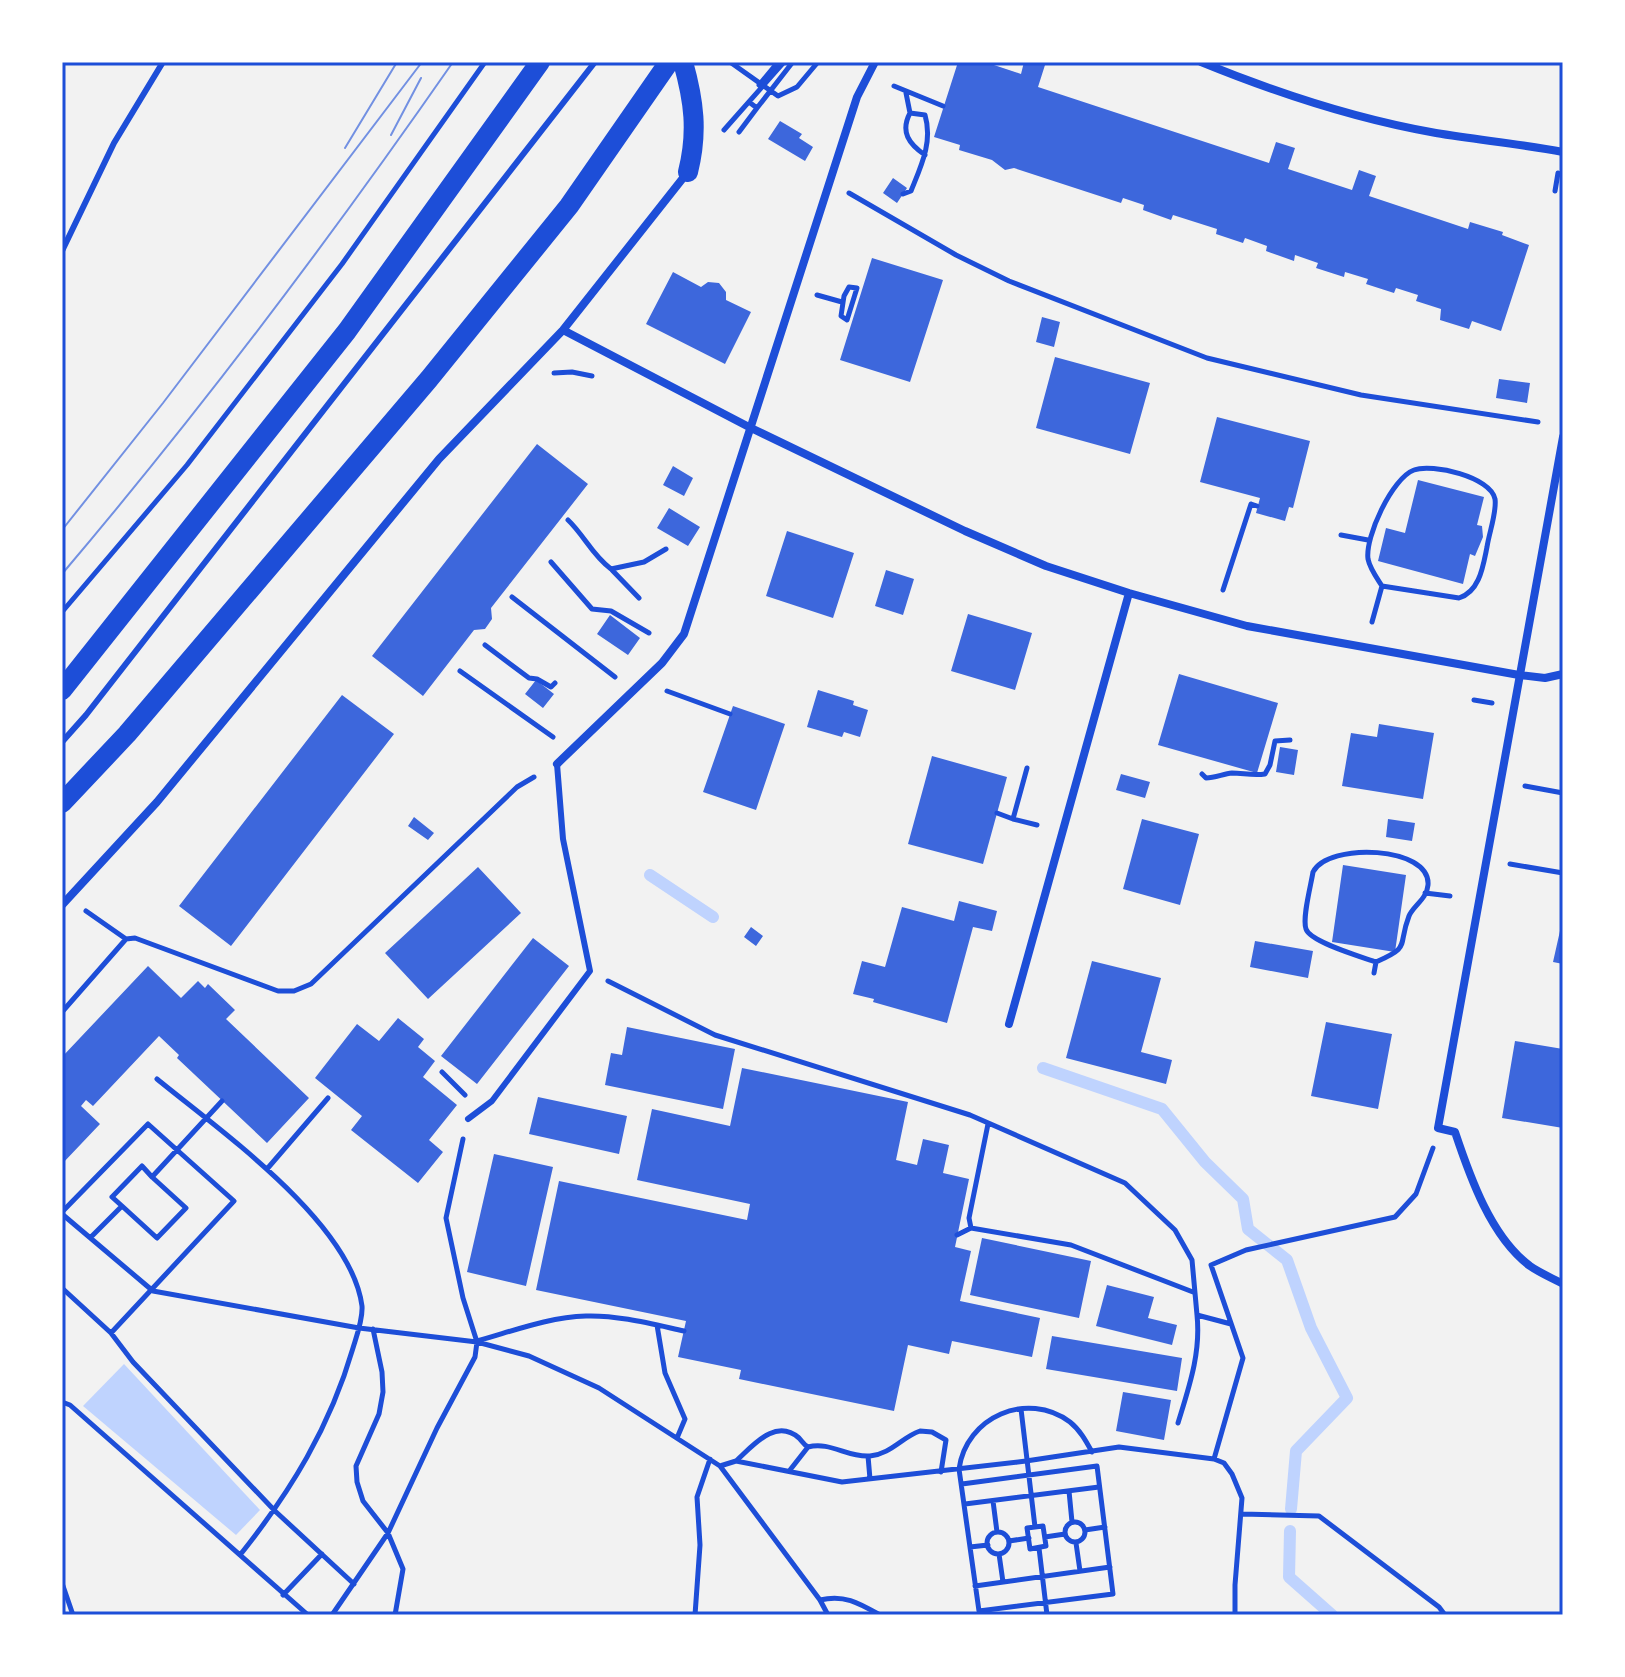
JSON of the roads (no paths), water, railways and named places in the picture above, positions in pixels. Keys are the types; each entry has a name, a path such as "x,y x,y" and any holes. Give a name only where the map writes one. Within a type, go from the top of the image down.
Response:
{"main road":[{"path":"62,690 347,331 540,62"},
{"path":"62,803 127,734 429,379 569,206 669,62"},
{"path":"683,62 694,103 694,150 688,172"}],"street":[{"path":"557,764 662,663 684,634 857,97 875,62"},
{"path":"1201,62 1267,89 1361,117 1434,133 1563,152"},
{"path":"62,905 157,802 439,459 563,330 688,172"},
{"path":"563,330 749,427 976,536 1046,566 1247,626 1519,675 1545,678 1563,674"},
{"path":"1563,437 1438,1128 1455,1132 1478,1193 1507,1241 1529,1266 1563,1284"},
{"path":"1009,1024 1129,593"}],"lane":[{"path":"62,251 114,143 163,62"},
{"path":"62,742 595,62"},
{"path":"468,1119 492,1101 590,971 563,839 557,764"}],"water":[{"path":"124,1364 260,1510 236,1535 83,1406"}],"waterway":[{"path":"650,875 713,917"},
{"path":"1043,1068 1162,1109 1205,1162 1243,1199 1248,1229 1287,1260 1311,1328 1347,1398 1296,1451 1291,1509"},
{"path":"1290,1531 1289,1577 1332,1615"}],"tram line":[{"path":"345,148 397,62"},
{"path":"62,530 163,403 422,62"},
{"path":"62,574 264,322 453,62"},
{"path":"391,135 421,78"}]}
